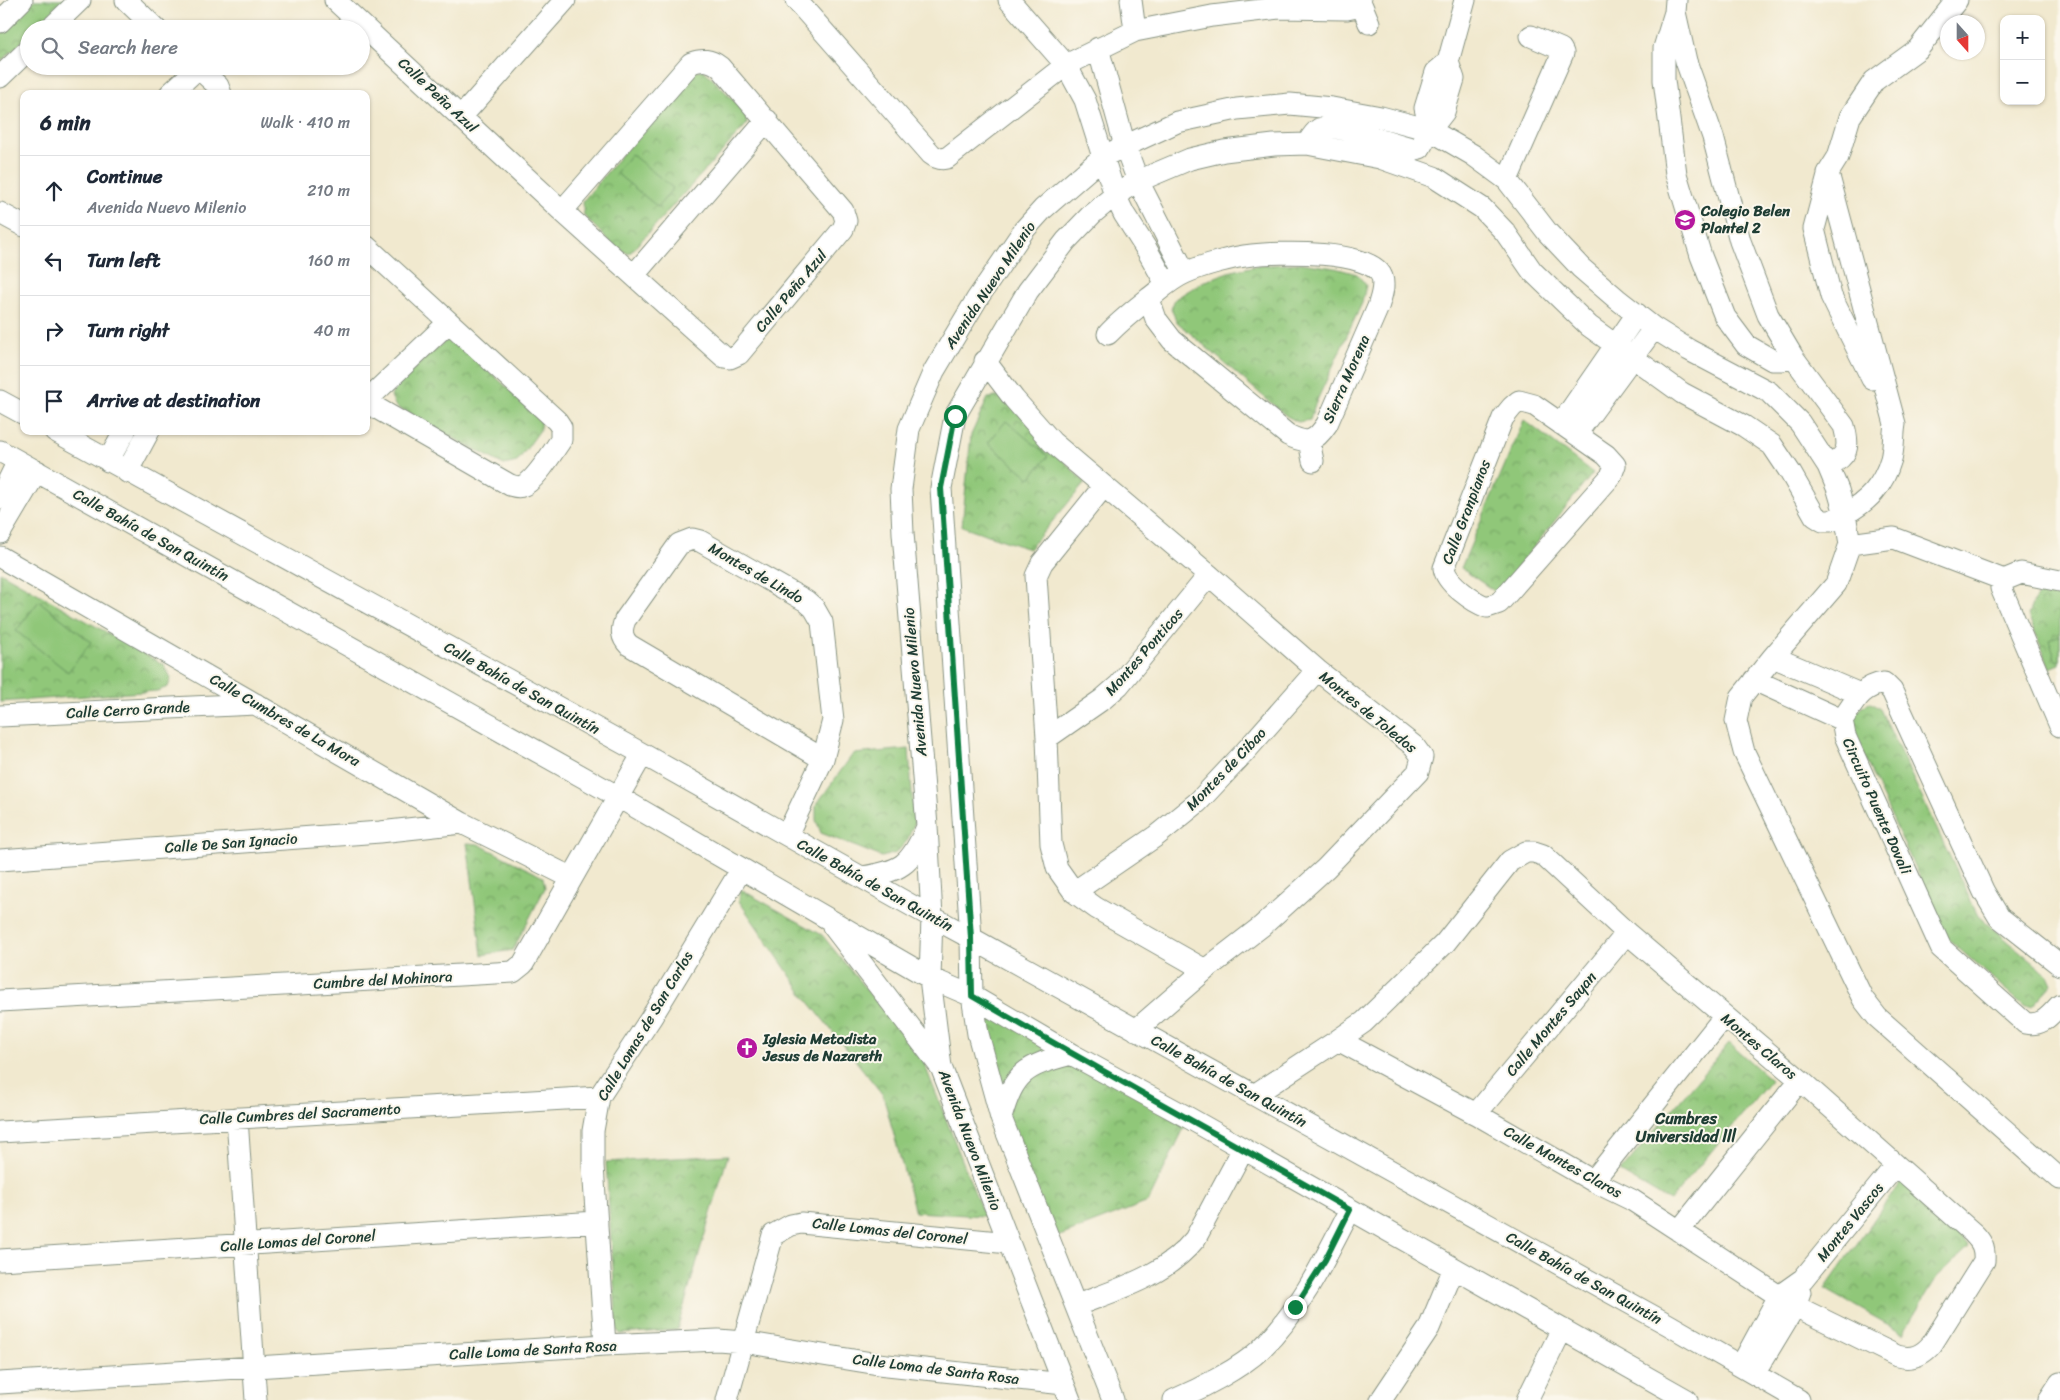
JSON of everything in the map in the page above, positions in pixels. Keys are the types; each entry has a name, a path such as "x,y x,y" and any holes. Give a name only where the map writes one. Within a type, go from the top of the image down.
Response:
{"street":[{"path":"0,22 22,0"},
{"path":"59,20 80,0"},
{"path":"126,0 147,20"},
{"name":"Calle Peña Azul","path":"335,0 357,20"},
{"path":"796,0 936,158 947,158 1066,65 1135,31 1212,16 1279,8 1365,10"},
{"path":"1009,0 1066,65 1085,100 1115,195 1124,214 1166,284"},
{"path":"1131,0 1135,31"},
{"path":"1307,144 1318,130 1324,128 1350,132 1415,149 1420,148 1424,144 1430,130 1444,112 1454,79 1448,62 1465,0"},
{"path":"1113,1400 1077,1305 1001,1118 978,1034 972,996 971,938 941,488 955,416 985,361 1028,291 1066,241 1092,214 1115,195 1138,181 1190,159 1224,151 1274,144 1307,144 1380,158 1434,177 1482,208 1505,232 1532,272 1590,326 1682,393 1744,426 1772,445 1815,516 1823,521 1831,521 1862,505 1875,491 1891,459 1895,424 1831,296 1814,229 1828,174 1838,157 1850,117 1874,81 1918,49 1957,0"},
{"path":"461,117 556,3"},
{"path":"1675,6 1664,48 1664,80 1676,174 1701,256 1725,317 1746,345 1772,360 1783,360 1793,357"},
{"path":"1675,6 1686,61 1713,137 1740,241 1768,314 1793,357 1844,426 1848,439 1846,451 1840,460 1828,466"},
{"name":"Calle Peña Azul","path":"370,32 562,211 721,355 730,358 739,354 843,229 846,221 843,211 767,120 715,62 701,60 691,63 562,211"},
{"path":"1507,180 1562,53 1561,49 1531,36"},
{"path":"1098,48 1125,146 1138,181 1185,273"},
{"path":"0,77 20,58"},
{"path":"174,90 189,75"},
{"path":"206,75 218,86 220,90"},
{"name":"Avenida Nuevo Milenio","path":"1067,1392 941,1067 930,978 932,918 927,826 901,489 909,429 934,371 977,299 1024,230 1043,209 1104,156 1177,122 1237,109 1290,104 1332,108 1381,117 1430,130 1473,155 1507,180 1554,240 1581,268 1654,328 1689,350 1769,392 1800,423 1828,466 1845,514 1850,544"},
{"path":"634,275 767,120"},
{"path":"0,213 20,224"},
{"path":"370,250 558,421 561,427 562,440 528,482 518,487 510,485 370,404"},
{"name":"Sierra Morena","path":"1292,252 1355,258 1372,264 1389,275 1378,307 1327,424 1311,451 1299,440 1288,435 1172,340 1156,320 1149,299 1166,284 1185,273 1250,255 1292,252"},
{"path":"1108,334 1125,316 1149,299"},
{"path":"1569,429 1624,351 1637,314"},
{"path":"370,398 449,322"},
{"path":"1624,351 1654,328"},
{"name":"Montes de Toledos","path":"985,361 1014,399 1052,442 1210,575 1317,670 1414,746 1422,757 1418,772 1326,868 1262,926 1205,970 1136,1030"},
{"path":"0,401 20,412"},
{"name":"Calle Granpianos","path":"1519,401 1534,405 1569,429 1611,460 1615,465 1613,471 1499,603 1491,607 1483,605 1454,586 1444,573 1444,568 1503,418 1512,406 1519,401"},
{"name":"Calle Bahía de San Quintín","path":"62,435 787,835 932,918 1254,1095 1799,1400"},
{"path":"108,460 123,435"},
{"path":"127,472 147,435"},
{"path":"0,498 9,456"},
{"name":"Calle Bahía de San Quintín","path":"9,456 617,797 930,978 972,996 1071,1054 1562,1329 1675,1397"},
{"path":"0,533 37,472"},
{"path":"1104,486 1042,562 1036,576 1047,738 1051,844 1057,868 1074,892 1096,908 1205,970"},
{"path":"2060,581 2021,573 2004,580 1894,538 1850,544 1836,584 1741,697 1736,721 1744,752 1863,999 1877,1017 2060,1178"},
{"name":"Montes de Lindo","path":"787,835 822,759 833,720 822,622 819,615 806,601 700,541 692,540 678,544 625,620 622,628 624,640 629,645 822,759"},
{"name":"Calle Cumbres de La Mora","path":"0,557 462,823 572,878"},
{"name":"Montes Ponticos","path":"1047,738 1103,699 1119,685 1210,575"},
{"path":"2004,580 2001,588 2060,726"},
{"path":"1773,657 1860,694"},
{"name":"Montes de Cibao","path":"1074,892 1156,836 1198,802 1317,670"},
{"path":"1754,680 1842,720"},
{"name":"Circuito Puente Dovali","path":"2060,965 1999,917 1984,892 1892,691 1884,683 1872,685 1860,694 1842,720 1845,736 1940,948 2026,1023 2033,1025 2042,1023 2060,1005"},
{"name":"Calle Cerro Grande","path":"0,716 256,704"},
{"name":"Cumbre del Mohinora","path":"0,1001 513,972 523,964 642,755"},
{"name":"Calle De San Ignacio","path":"0,860 380,832 462,823"},
{"path":"862,877 892,871 906,863 914,854 927,826"},
{"name":"Montes Claros","path":"1338,1040 1364,1022 1445,942 1510,861 1526,852 1534,852 1543,855 1627,933 1800,1080 1977,1236 1985,1250"},
{"name":"Calle Lomas de San Carlos","path":"605,1345 593,1166 593,1131 599,1097 651,1018 741,870"},
{"path":"825,916 941,1067"},
{"name":"Calle Montes Sayan","path":"1476,1114 1627,933"},
{"path":"1593,1181 1724,1017"},
{"path":"1254,1095 1338,1040"},
{"name":"Calle Montes Claros","path":"1338,1040 1476,1114 1593,1181 1632,1200 1787,1301 1897,1356 1917,1357 1932,1344 1984,1261 1985,1250"},
{"path":"1001,1118 1007,1096 1014,1082 1042,1062 1071,1054"},
{"path":"1679,1231 1800,1080"},
{"name":"Calle Cumbres del Sacramento","path":"0,1132 599,1097"},
{"path":"237,1118 256,1400"},
{"path":"1077,1305 1146,1278 1184,1252 1199,1232 1243,1149"},
{"name":"Montes Vascos","path":"1748,1370 1787,1301 1896,1165"},
{"path":"1174,1400 1223,1375 1252,1356 1278,1330 1325,1260 1350,1210"},
{"name":"Calle Lomas del Coronel","path":"0,1260 597,1222"},
{"name":"Calle Lomas del Coronel","path":"743,1342 773,1235 792,1225 801,1223 1009,1243"},
{"path":"1381,1400 1429,1328 1454,1268"},
{"path":"1527,1400 1562,1329"},
{"name":"Calle Loma de Santa Rosa","path":"0,1383 605,1345 718,1340 743,1342 1067,1392"},
{"path":"727,1400 743,1342"},
{"path":"2050,1400 2060,1383"}],"green space":[{"path":"34,0 68,0 46,20 20,20 20,44 0,62 0,32"},
{"path":"703,69 745,112 747,124 629,254 615,247 584,216 583,201 689,74"},
{"path":"631,154 673,188 658,207 616,173"},
{"path":"1301,263 1335,268 1357,274 1366,285 1362,303 1314,407 1310,420 1298,422 1285,415 1177,322 1171,309 1175,299 1201,283 1228,272 1255,266"},
{"path":"447,339 456,340 541,419 540,430 517,462 504,465 396,407 391,396 396,385"},
{"path":"1003,396 1085,483 1029,549 962,526 971,435 988,398"},
{"path":"1524,420 1593,473 1497,593 1461,568"},
{"path":"1006,421 1048,456 1030,478 988,443"},
{"path":"0,572 164,665 171,678 168,687 157,691 0,702"},
{"path":"2053,588 2060,588 2060,664 2050,668 2028,615 2035,599 2039,595"},
{"path":"39,601 91,642 68,672 16,631"},
{"path":"2060,636 2060,660 2056,661 2049,640"},
{"path":"1869,702 1880,709 1978,916 2048,975 2052,984 2032,1006 2024,1006 1947,938 1851,728 1852,716"},
{"path":"909,749 914,824 907,841 896,853 882,857 821,833 816,820 816,805 853,754"},
{"path":"467,843 478,844 543,877 545,888 513,950 482,955"},
{"path":"740,889 822,935 922,1058 984,1216 915,1212 883,1095 805,997 739,901"},
{"path":"980,1000 1189,1118 1148,1202 1047,1241 1000,1119"},
{"path":"1729,1043 1771,1080 1670,1201 1620,1172"},
{"path":"728,1155 677,1330 620,1334 617,1328 606,1162"},
{"path":"1904,1177 1969,1247 1937,1277 1903,1333 1825,1289"}],"place":[{"name":"Colegio Belen Plantel 2","path":"1685,220"},
{"name":"Iglesia Metodista Jesus de Nazareth","path":"747,1048"}],"district":[{"name":"Cumbres Universidad lll","path":"1686,1127"}],"route":[{"path":"955,416 941,488 971,938 972,996 1071,1054 1189,1118 1350,1210 1325,1260 1295,1307"}]}
